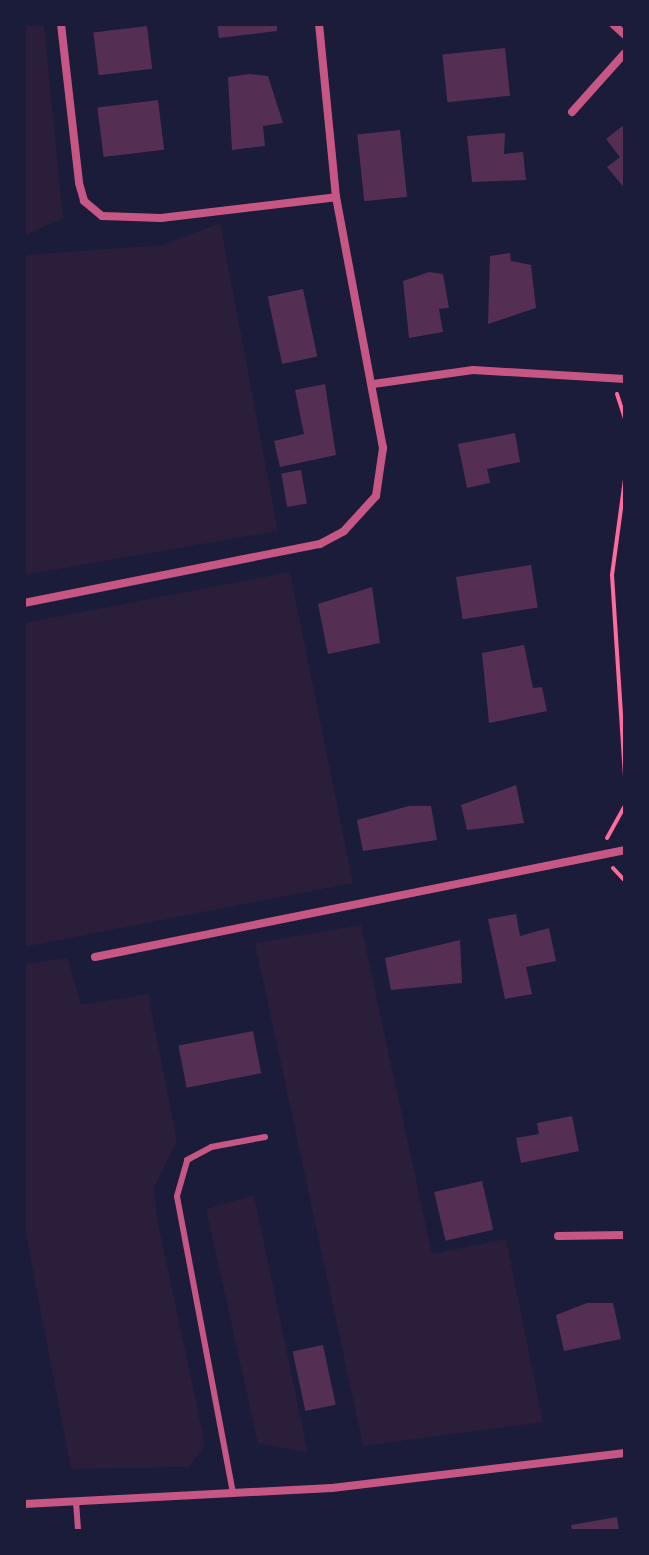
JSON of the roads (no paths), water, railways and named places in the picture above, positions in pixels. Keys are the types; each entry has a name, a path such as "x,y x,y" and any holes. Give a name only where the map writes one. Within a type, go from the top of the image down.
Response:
{"street":[{"path":"61,24 79,183 84,201 102,216 161,218 336,197"},
{"path":"24,603 259,558 344,531 376,496 383,474 373,384 336,197 319,24"},
{"path":"613,24 625,35"},
{"path":"572,112 625,53"},
{"path":"373,384 473,370 625,379"},
{"path":"95,957 625,850"},
{"path":"558,1236 625,1235"},
{"path":"24,1504 417,1480 625,1453"}],"lane":[{"path":"233,1493 177,1196 187,1160 265,1137"},
{"path":"76,1501 78,1531"}]}
